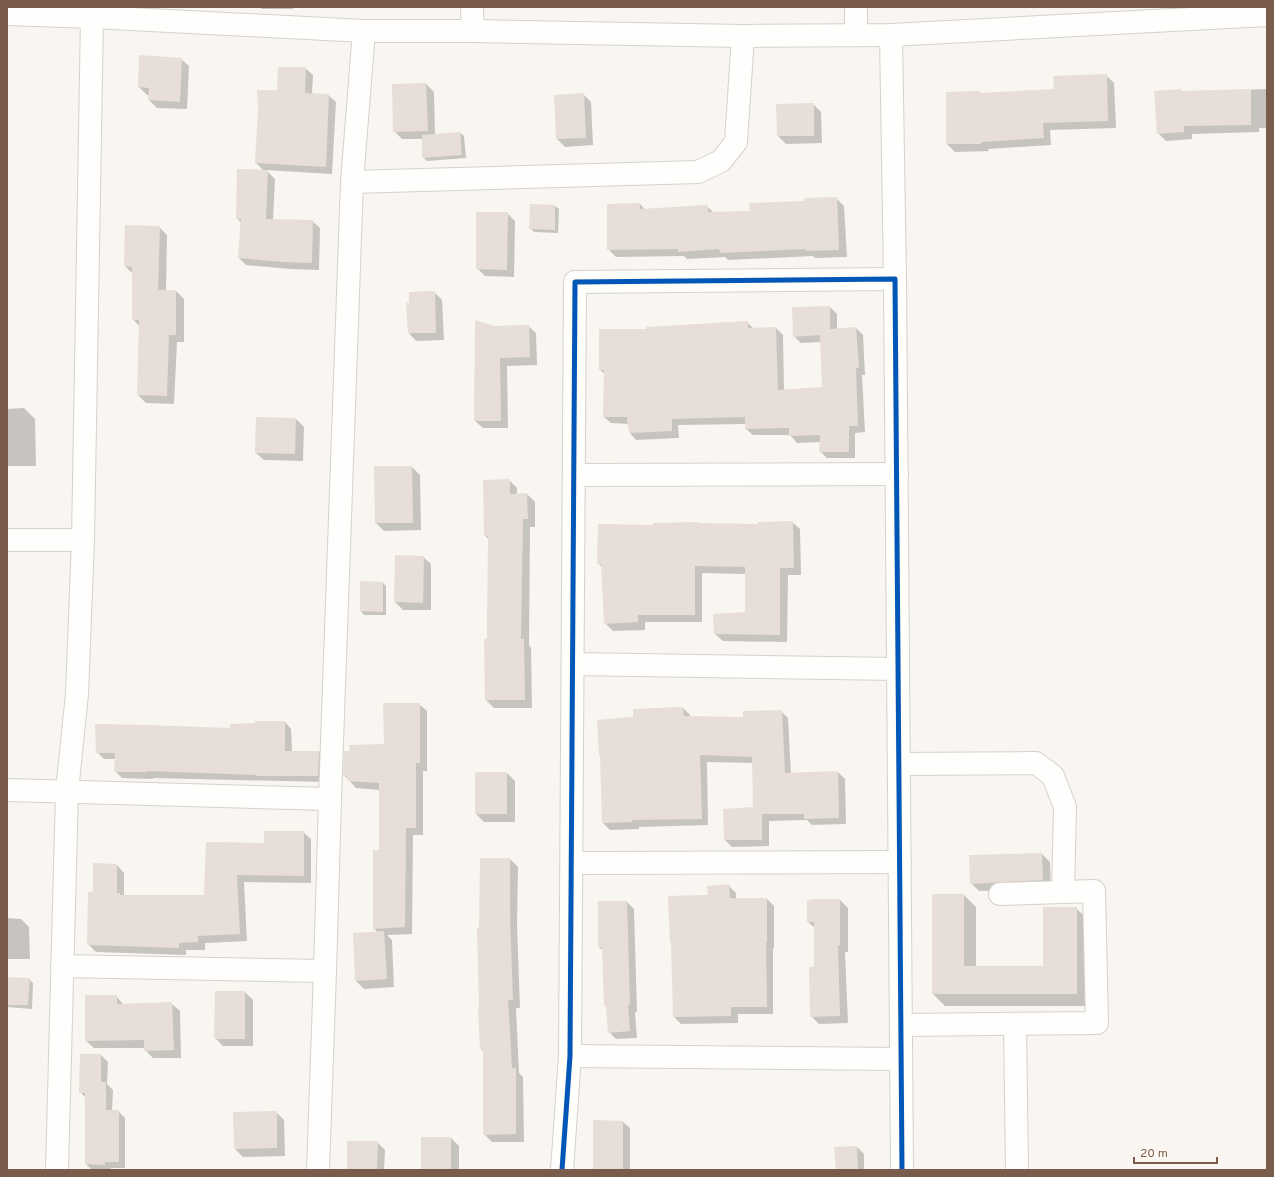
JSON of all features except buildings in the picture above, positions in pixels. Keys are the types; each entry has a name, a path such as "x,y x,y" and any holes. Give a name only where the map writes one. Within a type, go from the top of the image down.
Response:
{"street":[{"path":"472,7 473,31"},
{"path":"856,7 856,35"},
{"path":"7,14 92,16 364,31 473,31 743,36 892,34 1267,15"},
{"path":"56,1170 67,791 77,694 83,540 92,16"},
{"path":"318,1170 352,182 364,31"},
{"path":"892,34 902,1170"},
{"path":"352,182 698,172 721,161 736,142 743,36"},
{"path":"562,1170 570,1056 575,282 895,279"},
{"path":"574,475 897,474"},
{"path":"7,540 83,540"},
{"path":"573,664 898,669"},
{"path":"899,764 1036,763 1053,776 1065,807 1064,892"},
{"path":"7,790 330,799"},
{"path":"572,864 900,862"},
{"path":"901,1024 1096,1023 1094,891 1000,894"},
{"path":"62,966 326,971"},
{"path":"1015,1024 1017,1170"},
{"path":"570,1056 901,1059"}],"cycle path":[{"path":"562,1170 570,1056 575,282 895,279 902,1170"}]}
